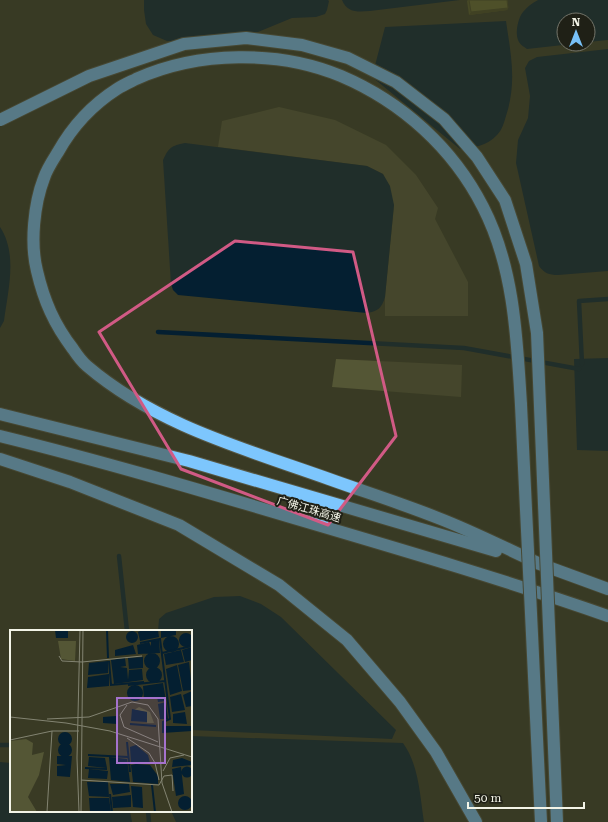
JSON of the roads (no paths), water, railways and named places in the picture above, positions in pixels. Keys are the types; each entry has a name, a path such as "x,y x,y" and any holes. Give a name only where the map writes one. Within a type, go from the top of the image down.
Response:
{"highway":[{"path":"0,120 89,76 184,44 246,38 302,45 348,58 396,82 444,119 477,157 505,200 526,264 537,332 557,822"},
{"path":"538,563 440,518 199,432 158,414 114,387 82,362 59,330 42,294 34,260 34,219 44,176 65,140 90,109 119,88 153,72 188,62 227,57 266,58 304,64 340,76 374,93 405,113 429,134 450,156 469,181 484,209 496,237 506,270 514,319 522,405 541,822"},
{"name":"广佛江珠高速","path":"0,414 189,461 538,563 608,589"},
{"name":"广佛江珠高速","path":"0,436 182,485 408,552 608,616"},
{"path":"0,459 70,482 179,525 279,585 347,640 400,702 436,752 476,822"}],"water":[{"path":"144,0 329,1 325,14 316,17 292,18 258,32 184,42 167,41 153,35 146,24"},
{"path":"342,0 460,0 361,12 353,11 344,4"},
{"path":"538,0 608,0 608,40 596,41 596,12 556,12 556,46 527,49 518,40 517,33 520,18 523,12"},
{"path":"506,21 512,68 511,92 503,126 497,135 489,142 475,147 460,149 372,77 385,27"},
{"path":"608,49 608,271 558,275 549,274 539,266 516,163 518,140 528,118 530,96 525,68 529,61 537,57 581,52 596,52 596,50"},
{"path":"185,143 367,166 383,174 390,186 394,205 385,297 381,306 377,310 367,313 178,295 173,290 171,284 163,160 171,148"},
{"path":"0,227 6,238 9,249 10,272 4,321 0,328"},
{"path":"608,358 608,451 577,450 574,359"},
{"path":"240,596 261,604 281,617 396,730 392,739 192,730 192,630 158,630 159,619 166,613 214,597"},
{"path":"192,736 403,743 416,771 424,822 176,822 171,812 192,812"},
{"path":"0,762 10,763 10,812 130,812 132,822 0,822"}],"waterway":[{"path":"582,364 579,301 608,299"},
{"path":"158,332 464,348 579,369"},
{"path":"119,556 127,630"},
{"path":"0,745 10,745"},
{"path":"148,812 149,822"}]}
